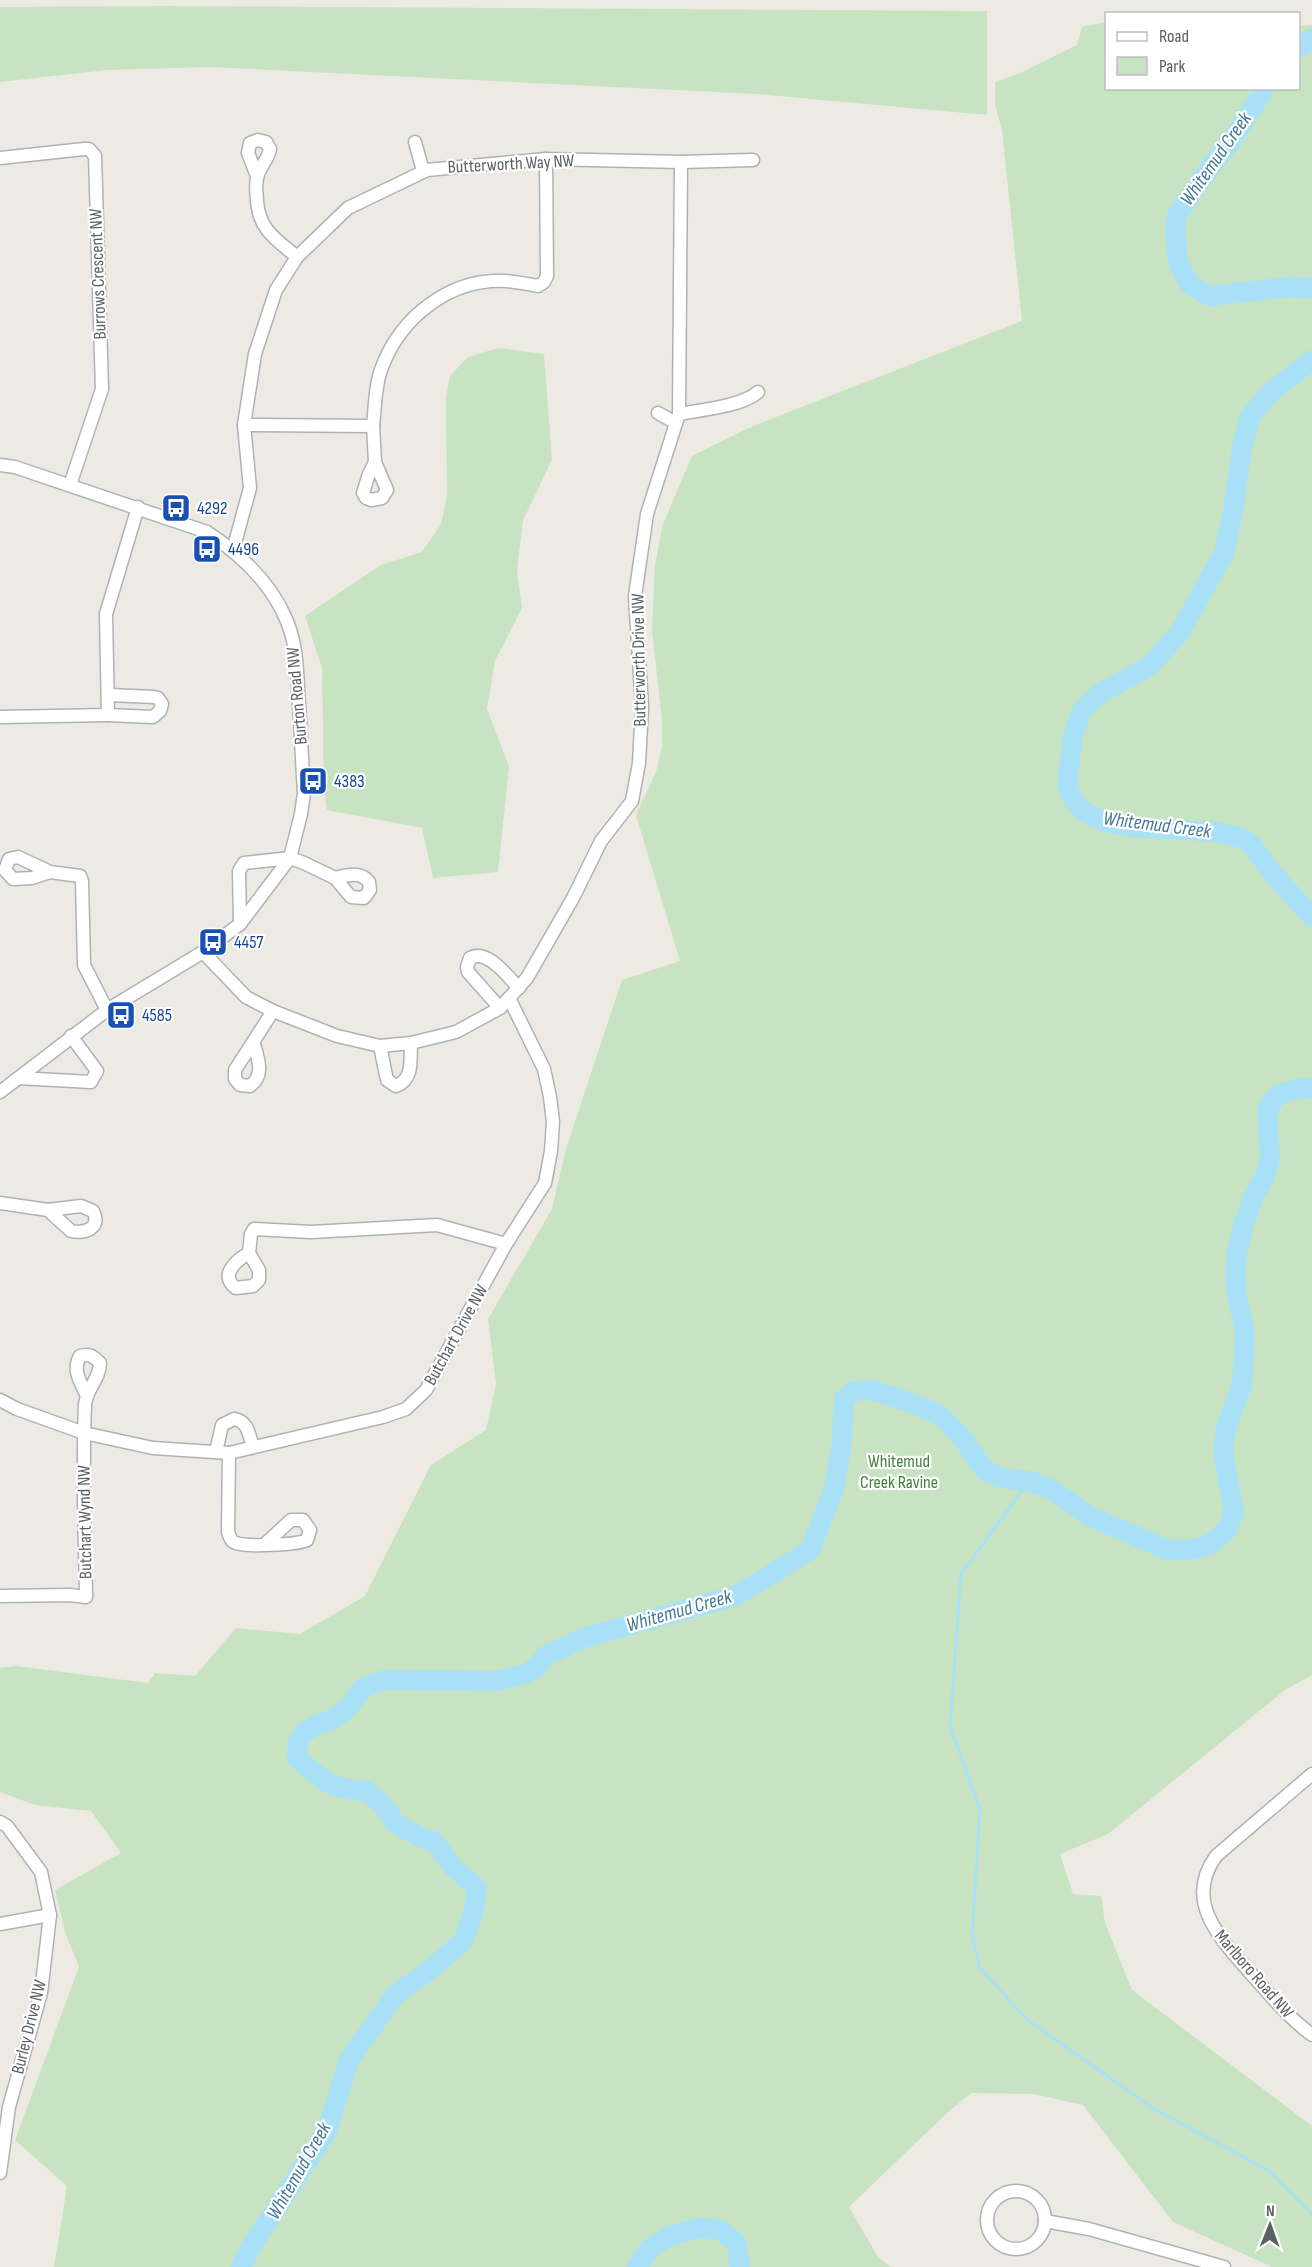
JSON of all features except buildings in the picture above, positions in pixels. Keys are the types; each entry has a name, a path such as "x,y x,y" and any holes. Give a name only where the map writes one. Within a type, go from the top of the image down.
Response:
{"street":[{"path":"415,142 423,171"},
{"name":"Burrows Crescent NW","path":"0,158 84,149 89,149 95,156 102,389 70,485"},
{"path":"375,462 373,426 381,369 395,339 414,315 438,297 468,286 505,281 538,286 544,282 547,276 546,159"},
{"name":"Butterworth Way NW","path":"233,550 250,488 244,425 255,354 276,290 297,257 348,207 423,171 546,159 681,162 753,160"},
{"name":"Butterworth Drive NW","path":"204,952 246,997 273,1011 337,1036 380,1046 411,1043 456,1032 500,1008 527,978 558,925 601,841 632,801 639,762 642,707 635,596 647,513 677,419 681,162"},
{"path":"257,176 258,212 262,224 297,257"},
{"path":"658,413 677,419 751,397 758,392"},
{"path":"244,425 373,426"},
{"name":"Burton Road NW","path":"0,465 15,467 207,532 233,550 253,568 274,596 287,620 295,649 304,793 302,814 290,858 240,924 204,952 107,1010 0,1092"},
{"path":"108,715 106,614 138,507"},
{"path":"0,717 108,715 153,717 160,711 162,704 158,698 154,697 109,695"},
{"path":"240,924 240,866 249,861 290,858 335,878"},
{"path":"50,872 81,876 84,965 107,1010"},
{"path":"500,1008 468,972 470,958 474,955 489,960 519,988"},
{"name":"Butchart Drive NW","path":"0,1400 17,1409 84,1433 153,1448 222,1453 382,1417 406,1409 426,1390 506,1245 545,1183 553,1122 550,1096 544,1069 509,998"},
{"path":"254,1044 273,1011"},
{"path":"18,1078 91,1082 97,1071 71,1036"},
{"path":"380,1046 387,1080 396,1086 408,1077 411,1043"},
{"path":"0,1203 48,1210"},
{"path":"249,1253 251,1234 254,1229 311,1232 437,1225 506,1245"},
{"path":"84,1433 86,1394"},
{"path":"253,1447 245,1424 240,1420 234,1419 222,1425 222,1453 230,1540 235,1543 265,1544"},
{"name":"Butchart Wynd NW","path":"0,1596 70,1594 86,1597 84,1433"},
{"name":"Marlboro Road NW","path":"1312,1774 1216,1856 1207,1872 1203,1896 1207,1914 1218,1934 1282,2009 1312,2035"},
{"name":"Burley Drive NW","path":"0,1822 8,1826 41,1872 50,1915 41,1993 4,2106 0,2174"},
{"path":"0,1924 50,1915"},
{"path":"1014,2190 1033,2196 1040,2203 1045,2222 1038,2239 1031,2245 1012,2249 995,2241 987,2225 987,2215 996,2198 1014,2190"},
{"path":"1045,2222 1089,2229 1224,2267"}],"green space":[{"path":"0,7 987,11 987,115 757,94 210,67 107,70 0,82"},
{"name":"Whitemud Creek Ravine","path":"1105,22 1105,90 1300,90 1300,26 1312,25 1312,1675 1285,1690 1108,1834 1060,1854 1073,1894 1101,1896 1105,1923 1132,1990 1312,2126 1312,2267 1272,2267 1173,2222 1083,2105 1034,2094 971,2093 849,2207 878,2257 891,2267 54,2267 67,2186 15,2140 79,1967 65,1932 55,1890 121,1853 91,1811 35,1805 0,1792 0,1668 16,1666 148,1683 155,1673 195,1676 236,1628 300,1634 365,1596 431,1465 486,1430 496,1384 488,1319 552,1209 566,1149 622,980 680,961 636,815 656,772 662,746 662,720 652,630 655,564 663,524 692,456 753,426 1022,321 1002,130 995,105 995,82 1020,73 1077,45 1082,27"},
{"path":"498,348 544,354 552,460 523,520 517,570 522,608 495,661 487,709 509,767 498,872 433,878 422,828 327,810 324,790 322,668 305,616 381,565 422,552 441,524 447,497 446,398 450,376 468,357"}],"waterway":[{"name":"Whitemud Creek","path":"1300,47 1312,39"},
{"name":"Whitemud Creek","path":"1264,90 1232,140 1177,215 1175,231 1178,262 1189,284 1209,296 1289,287 1312,288"},
{"name":"Whitemud Creek","path":"1312,360 1272,391 1250,416 1242,448 1233,512 1224,553 1178,635 1148,667 1099,694 1082,710 1073,735 1067,785 1074,801 1086,813 1105,822 1131,827 1217,832 1242,838 1252,845 1273,874 1312,917"},
{"name":"Whitemud Creek","path":"241,2267 251,2247 327,2131 349,2060 395,1995 431,1969 463,1941 473,1914 477,1889 452,1866 435,1842 420,1837 395,1823 383,1805 367,1791 336,1786 297,1758 298,1744 302,1735 313,1726 342,1713 363,1689 375,1683 386,1680 497,1681 525,1674 537,1667 545,1656 583,1638 735,1596 767,1577 810,1550 834,1489 841,1449 844,1399 854,1391 872,1390 940,1415 962,1437 984,1470 1001,1478 1029,1481 1051,1489 1089,1516 1168,1550 1195,1549 1210,1544 1227,1530 1234,1512 1223,1453 1226,1428 1242,1385 1245,1331 1235,1278 1237,1253 1244,1223 1270,1159 1267,1110 1280,1094 1300,1088 1312,1089"},
{"path":"1029,1481 961,1574 950,1726 980,1809 972,1937 980,1968 1028,2020 1154,2109 1268,2170 1312,2214"},
{"name":"Whitemud Creek","path":"637,2267 650,2248 672,2235 699,2228 720,2230 736,2242 740,2267"}],"place":[{"name":"4292","path":"176,508"},
{"name":"4496","path":"207,549"},
{"name":"4383","path":"313,781"},
{"name":"4457","path":"213,942"},
{"name":"4585","path":"121,1015"}]}
